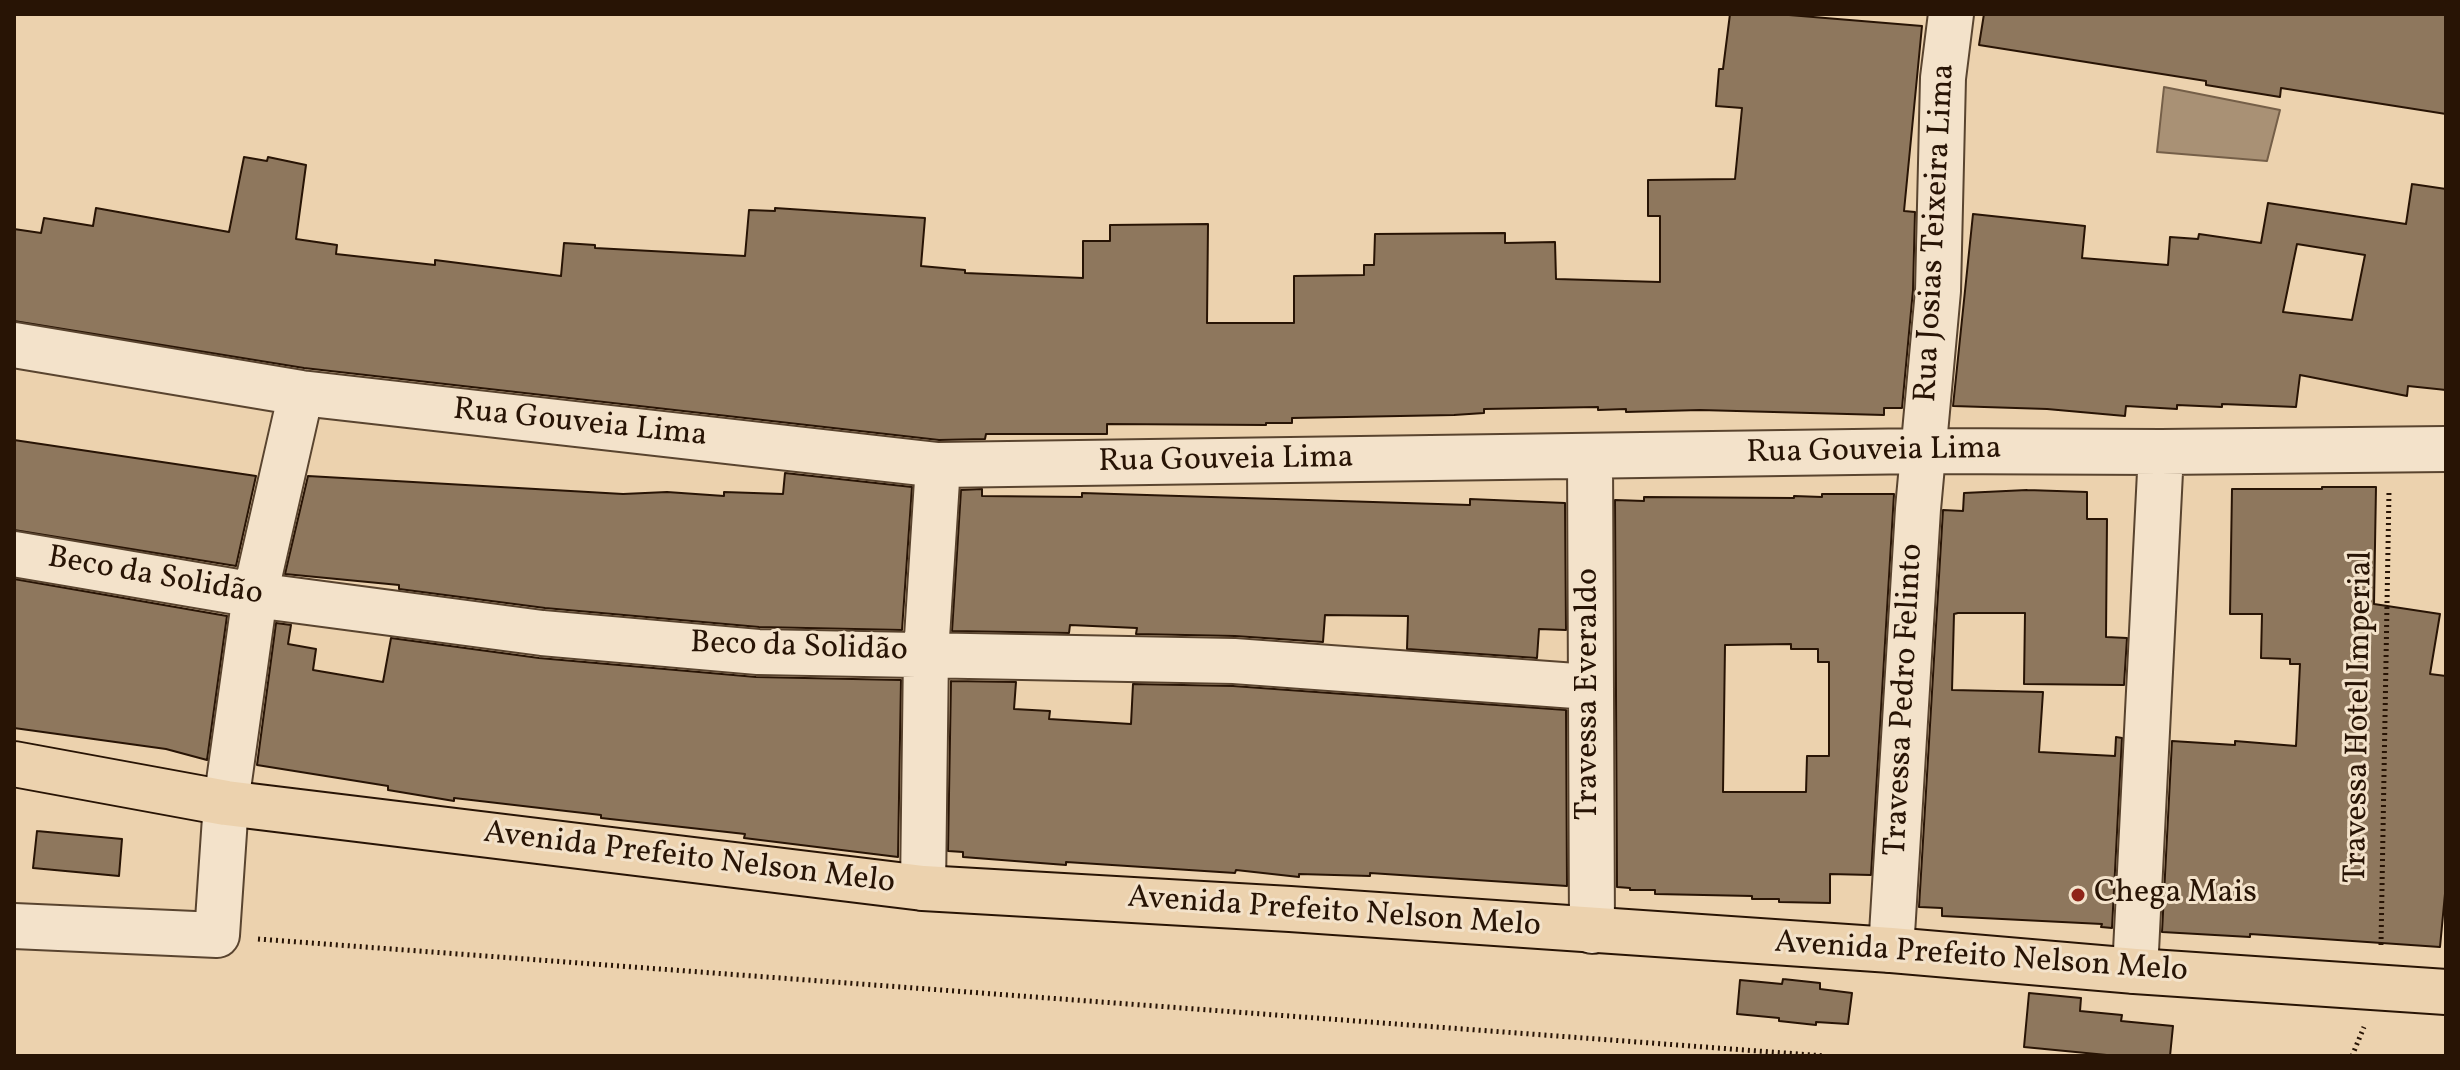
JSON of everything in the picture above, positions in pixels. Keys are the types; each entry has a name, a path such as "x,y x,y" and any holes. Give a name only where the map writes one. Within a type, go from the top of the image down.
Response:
{"main road":[{"name":"Avenida Prefeito Nelson Melo","path":"14,764 226,803 923,888 1290,909 1891,950 2135,971 2446,992"}],"street":[{"name":"Rua Josias Teixeira Lima","path":"1924,451 1938,291 1943,78 1951,14"},
{"name":"Rua Gouveia Lima","path":"15,345 301,393 938,465 1924,451 2446,449"},
{"path":"14,926 217,935 226,803 255,595 301,393"},
{"name":"Travessa Pedro Felinto","path":"1891,950 1924,451"},
{"path":"2135,971 2161,452"},
{"name":"Travessa Everaldo","path":"1590,457 1592,931"},
{"path":"923,888 926,653 938,465"},
{"name":"Beco da Solidão","path":"14,554 255,595 542,633 758,652 1234,661 1589,687"}],"path":[{"name":"Travessa Hotel Imperial","path":"2380,988 2390,448"},
{"path":"217,935 1825,1056"}],"shaded area":[{"path":"2164,87 2280,110 2267,161 2157,152"}],"building":[{"path":"1730,14 1777,14 1922,26 1904,211 1915,212 1913,290 1902,408 1884,408 1884,415 1700,410 1626,412 1626,409 1598,410 1598,407 1484,409 1484,413 1454,415 1292,418 1292,423 1266,425 1107,424 1107,434 986,434 985,439 939,440 304,368 14,321 14,229 41,233 44,218 93,226 96,208 229,232 244,157 267,161 268,157 306,165 296,239 337,245 336,254 435,265 435,260 561,276 564,243 595,245 595,248 745,256 749,210 775,211 775,208 925,218 921,266 965,270 965,273 1083,278 1083,241 1110,241 1110,225 1208,224 1207,323 1294,323 1294,276 1364,275 1364,265 1374,265 1375,234 1505,233 1505,243 1555,242 1556,279 1660,282 1660,216 1648,216 1648,180 1735,179 1742,108 1716,106 1719,69 1723,69"},
{"path":"1984,14 2446,14 2446,114 2281,88 2280,97 2206,85 2206,81 1979,45"},
{"path":"2412,184 2446,189 2446,390 2408,386 2407,396 2300,375 2296,407 2222,404 2222,407 2177,405 2177,409 2126,406 2125,416 2047,409 1953,406 1973,214 2085,226 2082,258 2168,265 2170,237 2198,239 2199,234 2261,243 2268,203 2406,224","holes":["2297,244 2365,255 2352,320 2283,312"]},
{"path":"14,440 256,476 236,566 14,530"},
{"path":"785,473 912,487 902,630 759,627 545,608 399,589 399,585 285,574 308,476 623,494 667,492 724,496 724,492 783,494"},
{"path":"2376,487 2374,604 2440,614 2430,674 2446,676 2446,883 2440,947 2250,934 2250,937 2162,932 2172,741 2235,745 2235,741 2296,746 2300,664 2290,664 2290,659 2261,658 2262,614 2230,614 2232,489"},
{"path":"982,489 982,496 1082,497 1082,493 1470,505 1470,499 1565,503 1566,630 1539,629 1537,658 1407,649 1408,616 1325,615 1323,642 1136,634 1137,628 1070,625 1069,633 952,631 961,490"},
{"path":"2027,490 2087,492 2087,519 2107,519 2106,637 2127,638 2124,685 2024,684 2025,613 1958,613 1954,614 1952,690 2043,692 2039,752 2115,756 2116,737 2122,738 2112,928 2101,927 2102,924 1942,916 1942,908 1919,907 1943,510 1963,511 1964,493"},
{"path":"1822,494 1894,494 1871,875 1830,874 1830,903 1779,902 1779,899 1752,899 1752,896 1655,894 1655,890 1617,887 1615,500 1644,501 1644,497 1822,497","holes":["1791,644 1791,649 1818,649 1818,662 1829,662 1829,756 1807,756 1806,792 1723,792 1725,645"]},
{"path":"14,579 227,616 207,760 166,749 14,728"},
{"path":"276,623 291,625 288,644 316,649 313,670 383,682 391,638 539,658 756,677 901,680 898,857 744,838 745,834 601,818 601,815 454,798 454,801 388,790 388,786 257,765"},
{"path":"951,681 1016,682 1014,709 1050,711 1049,719 1131,724 1133,684 1233,686 1566,710 1567,886 1370,873 1370,876 1299,874 1299,877 1236,870 1235,873 1066,862 1066,865 963,857 963,852 948,851"},
{"path":"37,831 122,839 119,876 33,868"},
{"path":"1783,979 1820,983 1820,989 1852,993 1848,1024 1816,1022 1816,1025 1737,1014 1740,980 1782,984"},
{"path":"2029,993 2081,998 2080,1011 2122,1015 2121,1021 2173,1026 2170,1056 2117,1056 2024,1047"}],"place":[{"name":"Chega Mais","path":"2078,895"}]}
